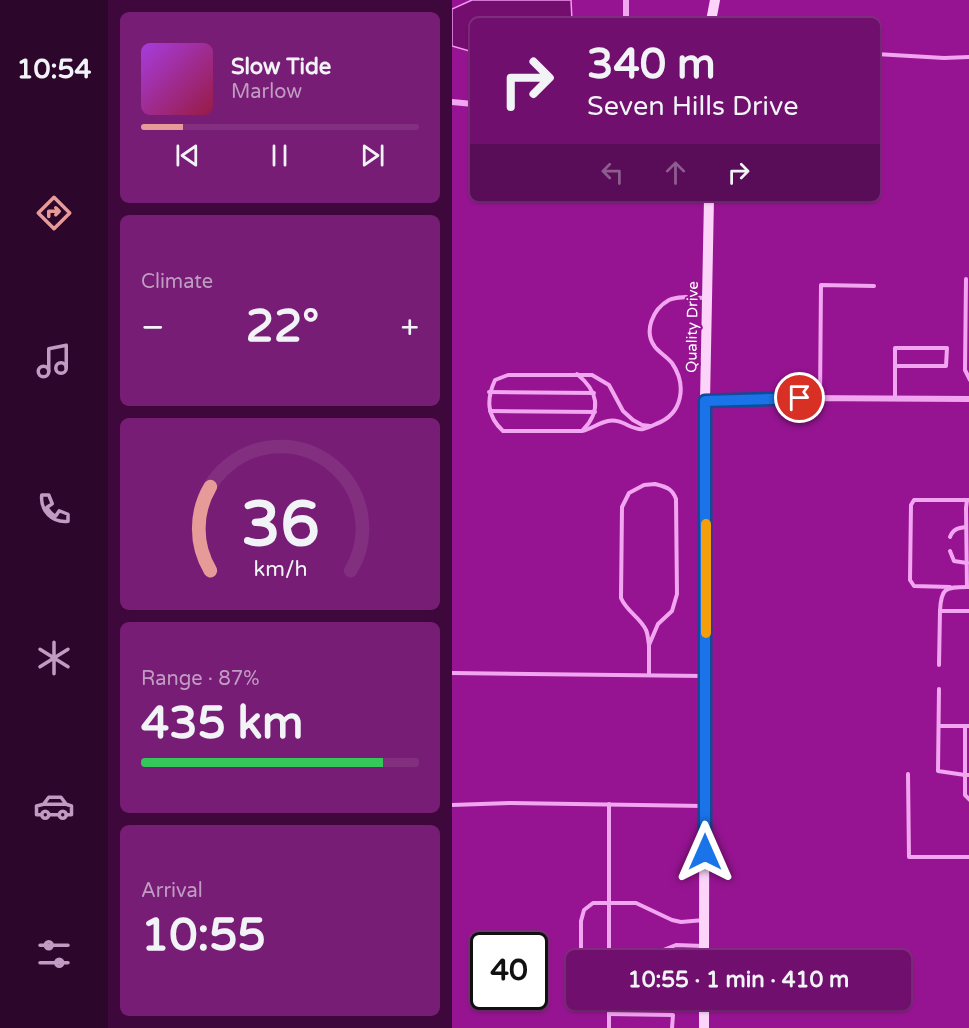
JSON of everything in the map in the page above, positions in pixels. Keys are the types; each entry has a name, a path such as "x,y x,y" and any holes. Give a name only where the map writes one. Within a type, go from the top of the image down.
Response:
{"street":[{"path":"626,0 626,18"},
{"path":"712,18 715,0"},
{"path":"452,102 470,104"},
{"name":"Quality Drive","path":"704,950 705,401 709,201"},
{"path":"705,401 820,398 970,399"},
{"path":"704,1010 704,1028"}],"lane":[{"path":"880,54 970,57"},
{"path":"966,279 965,370 970,380"},
{"path":"820,398 821,285 874,286"},
{"path":"650,426 633,420 623,411 614,391 592,375 508,375 495,380 490,392 490,411 495,423 503,431 582,431 590,430 609,420 622,421 638,429 644,429 650,426 668,417 676,409 682,396 682,387 673,364 655,347 650,334 650,323 657,311 670,300 708,298"},
{"path":"895,366 946,366 947,348 895,348 895,366 895,399"},
{"path":"577,374 594,393 595,412 592,421 582,431"},
{"path":"490,392 594,393"},
{"path":"490,411 595,412"},
{"path":"649,645 658,624 672,611 677,594 676,499 674,493 667,487 655,484 644,485 629,493 622,507 621,598 625,607 646,630 649,645 649,675"},
{"path":"914,500 968,500 966,527 968,587 914,585 910,580 911,505 914,500"},
{"path":"950,537 957,528 966,527"},
{"path":"950,551 954,561 967,563"},
{"path":"939,664 942,593 950,587"},
{"path":"940,611 970,611"},
{"path":"452,673 706,676"},
{"path":"939,689 938,771 967,775"},
{"path":"939,726 967,726 965,795 970,800"},
{"path":"908,774 909,857 970,857"},
{"path":"609,804 609,950"},
{"path":"452,805 705,806"},
{"path":"582,950 581,916 587,906 593,903 636,903 656,914 681,922 705,920"},
{"path":"663,950 676,945 704,946"},
{"path":"609,1010 609,1028"},
{"path":"609,1014 673,1015 672,1028"}],"shaded area":[{"path":"472,0 571,0 572,18 470,18 470,51 452,46 452,9"}],"slow traffic":[{"path":"706,524 706,633"}],"route":[{"path":"705,852 705,401 800,398"}]}
